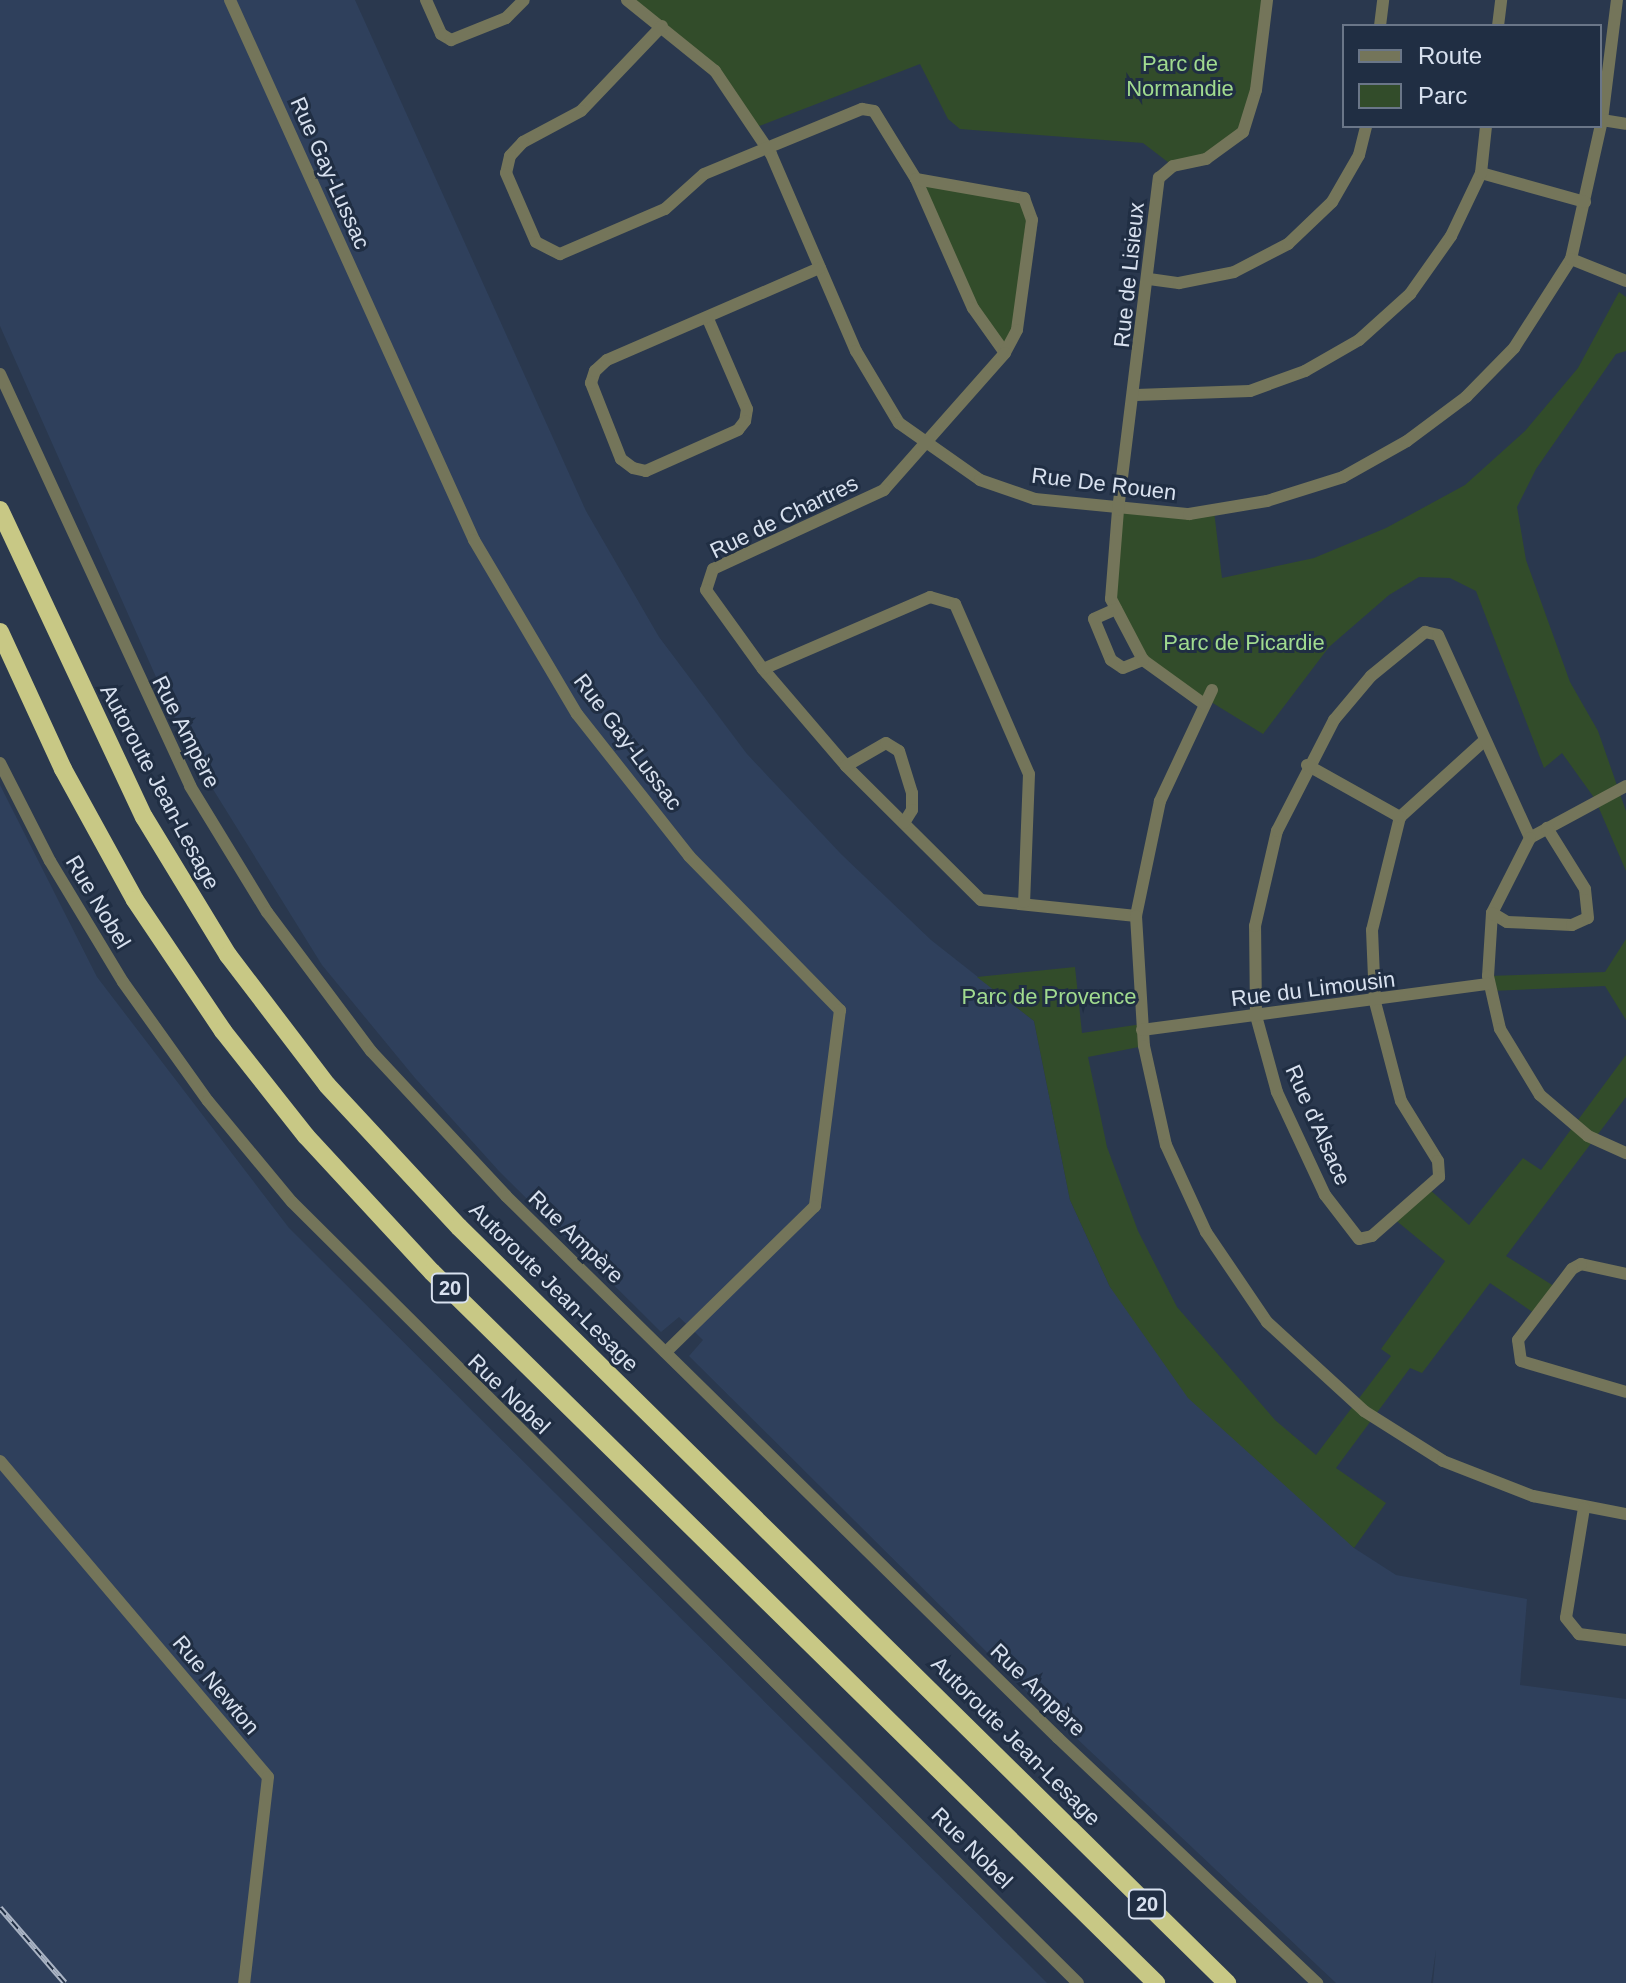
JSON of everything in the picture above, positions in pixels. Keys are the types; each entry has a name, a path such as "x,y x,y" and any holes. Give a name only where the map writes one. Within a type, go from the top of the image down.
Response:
{"highway":[{"name":"Autoroute Jean-Lesage","path":"0,510 106,744 150,828 228,955 327,1085 449,1217 1227,1983"},
{"name":"20","path":"0,632 63,769 148,920 236,1048 325,1160 432,1272 1156,1983"}],"street":[{"name":"Rue Gay-Lussac","path":"230,0 474,540 577,714 689,856 840,1010 815,1206 666,1352"},
{"path":"426,0 441,34 451,40 506,18 524,0"},
{"name":"Rue De Rouen","path":"627,0 715,71 768,149 856,351 899,423 926,445 980,480 1035,499 1118,510 1189,514 1267,501 1343,477 1394,449 1466,397 1514,348 1571,259 1600,128"},
{"name":"Rue de Lisieux","path":"1116,609 1111,599 1118,510 1136,395 1159,178 1173,166 1206,159 1243,132 1256,90 1267,0"},
{"path":"1380,24 1383,0"},
{"path":"1498,24 1501,0"},
{"name":"Rue De Rouen","path":"1602,120 1617,0"},
{"path":"662,26 581,111 523,142 510,156 506,173 536,242 560,254 665,209 704,174 862,109 874,111 916,179 973,308 1005,353 1017,330 1032,211 1011,192 916,179"},
{"path":"1602,120 1626,124"},
{"path":"1149,279 1179,283 1234,272 1288,244 1332,202 1359,155 1366,128"},
{"path":"1136,395 1250,391 1305,371 1359,340 1410,294 1451,236 1481,173 1486,128"},
{"path":"1481,173 1585,202"},
{"path":"1571,259 1626,281"},
{"path":"708,319 747,409 745,421 738,430 646,471 633,468 621,459 591,383 595,371 607,360 708,319 820,268"},
{"name":"Rue de Chartres","path":"1005,353 884,490 713,569 706,590 763,669 846,766 981,900 1024,902 1136,916"},
{"name":"Rue Ampère","path":"0,374 162,733 274,923 411,1098 1066,1746 1317,1983"},
{"path":"763,669 930,597 955,604 1029,774 1024,902"},
{"path":"1143,660 1123,668 1111,660 1094,619 1116,609 1143,660 1204,704"},
{"path":"1256,1016 1255,926 1277,831 1307,765 1334,720 1371,676 1425,632 1438,635 1530,838"},
{"path":"1212,690 1160,801 1136,916 1142,1030 1166,1145 1206,1232 1267,1322 1364,1411 1443,1461 1533,1496 1626,1514"},
{"path":"1375,1002 1372,930 1400,817 1485,740"},
{"path":"846,766 886,743 899,751 912,793 904,823"},
{"name":"Rue Nobel","path":"0,763 46,854 119,974 191,1078 273,1180 377,1291 1078,1983"},
{"path":"1307,765 1400,817"},
{"path":"1626,786 1530,838 1492,913 1488,984 1500,1029 1540,1095 1588,1136 1626,1153"},
{"path":"1492,913 1507,922 1559,925 1588,918 1585,889 1547,828"},
{"name":"Rue du Limousin","path":"1142,1030 1375,1002 1488,984"},
{"name":"Rue d'Alsace","path":"1256,1016 1277,1092 1325,1195 1359,1239 1372,1236 1439,1177 1438,1161 1401,1101 1375,1002"},
{"path":"1626,1274 1581,1264 1572,1269 1518,1340 1521,1361 1626,1392"},
{"name":"Rue Newton","path":"0,1461 268,1777 244,1983"},
{"path":"1584,1508 1566,1618 1579,1634 1626,1640"}],"shaded area":[{"path":"0,0 355,0 586,511 659,637 747,754 841,854 931,940 1034,1021 1070,1200 1110,1287 1354,1548 1396,1575 1527,1599 1520,1685 1626,1699 1626,1983 1433,1983 1436,1950 1431,1983 1336,1983 1019,1684 689,1356 703,1340 679,1317 661,1332 498,1170 415,1078 322,965 188,749 0,326"},
{"path":"0,785 97,977 289,1228 1047,1983 0,1983"}],"green space":[{"name":"Parc de Normandie","path":"627,0 1267,0 1243,132 1206,159 1173,166 1143,143 960,129 948,119 920,64 754,128 715,71"},
{"path":"916,179 1011,192 1032,211 1017,330 1005,353 973,308"},
{"name":"Parc de Picardie","path":"1619,292 1626,297 1626,351 1616,354 1536,469 1517,507 1526,560 1570,682 1598,731 1626,811 1626,871 1595,799 1562,753 1544,768 1476,591 1450,578 1419,577 1389,595 1329,647 1263,734 1143,660 1111,599 1118,510 1214,511 1222,578 1314,558 1386,528 1465,485 1525,431 1578,368"},
{"path":"1626,939 1626,1020 1605,986 1490,991 1488,976 1605,972"},
{"name":"Parc de Provence","path":"1075,967 1082,1033 1142,1024 1144,1046 1088,1057 1107,1147 1138,1231 1177,1307 1275,1420 1316,1455 1391,1356 1381,1349 1445,1261 1393,1218 1428,1188 1469,1225 1523,1158 1541,1170 1626,1055 1626,1097 1506,1256 1557,1288 1537,1315 1490,1283 1422,1373 1410,1368 1336,1468 1386,1503 1354,1548 1188,1398 1110,1287 1070,1200 1034,1021 977,977"}],"railway":[{"path":"0,1908 65,1983"}]}
